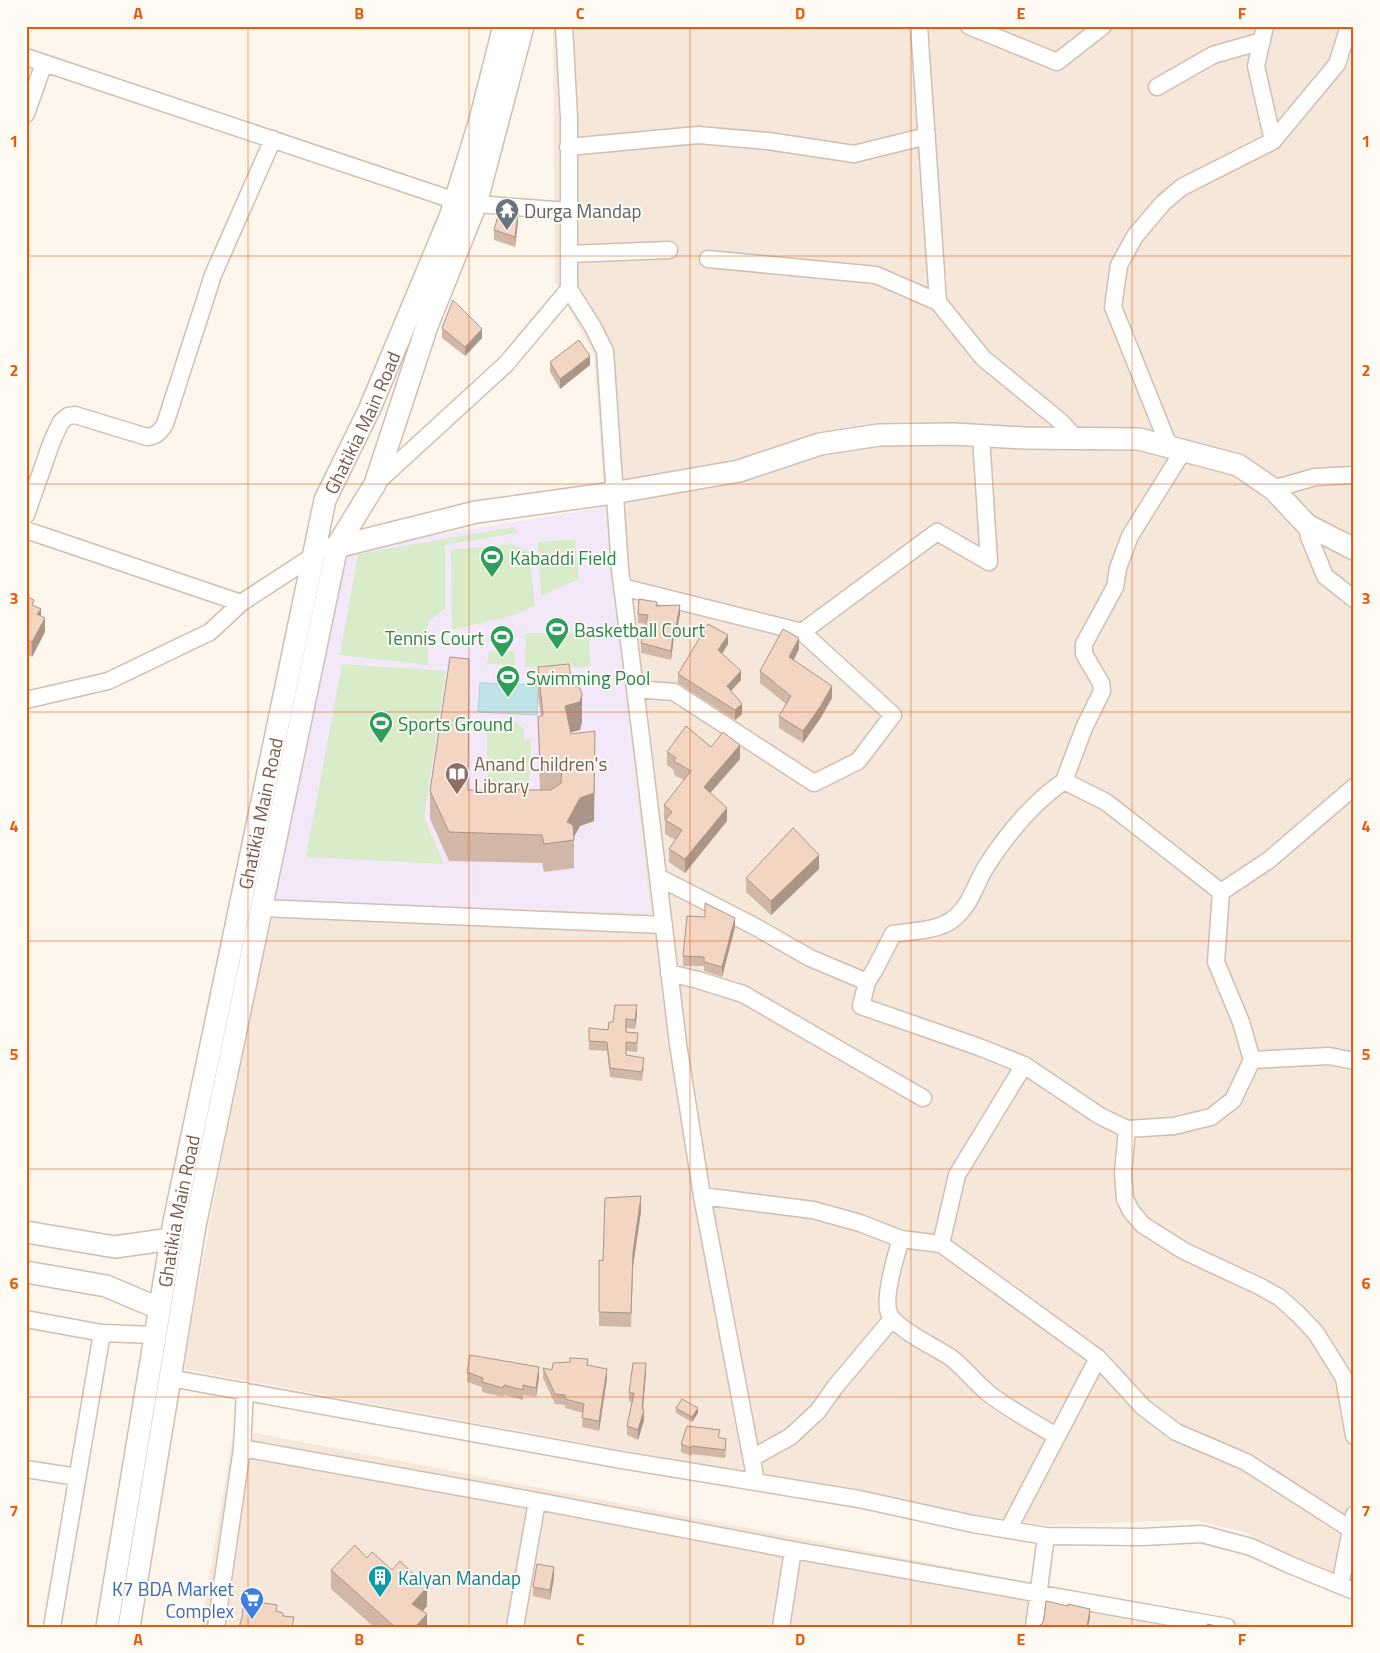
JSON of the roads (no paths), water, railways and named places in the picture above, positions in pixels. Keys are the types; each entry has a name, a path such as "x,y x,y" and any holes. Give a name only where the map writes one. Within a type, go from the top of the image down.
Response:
{"street":[{"name":"Ghatikia Main Road","path":"107,1627 158,1308 171,1239 325,500 370,408 450,217 480,120 504,26"},
{"name":"Ghatikia Main Road","path":"129,1627 195,1226 337,546 375,484 427,326 476,204 523,26"},
{"path":"564,26 568,147 569,289 605,351 613,493 622,587 678,1044 702,1196 756,1482"},
{"path":"918,26 938,302"},
{"path":"969,26 1057,62 1103,26"},
{"path":"1176,448 1113,307 1119,265 1136,236 1163,202 1182,188 1273,141 1337,64 1349,26"},
{"path":"1263,34 1256,66 1273,141"},
{"path":"1158,86 1213,55 1263,34"},
{"path":"26,57 456,200 476,204 569,211"},
{"path":"26,114 44,63"},
{"path":"568,147 698,135 768,141 854,154 926,136"},
{"path":"26,514 52,441 61,422 68,416 75,415 147,437 154,436 165,424 213,275 273,139"},
{"path":"569,254 669,250"},
{"path":"708,259 876,275 938,302 983,358 1060,421 1075,437"},
{"path":"375,484 506,364 569,289"},
{"path":"26,700 108,682 210,632 241,603 313,556 337,546 476,512 613,493 739,471 820,444 879,435 954,434 1024,438 1138,439 1176,448 1238,465 1273,489 1307,525 1354,548"},
{"path":"802,632 937,532 989,562 981,436"},
{"path":"1176,448 1130,536 1118,568 1115,586 1084,644 1084,654 1102,683 1102,691 1084,728 1064,780 1046,793 1010,834 986,866 966,908 951,921 934,927 893,934 876,969 867,982 861,1006 979,1047 1024,1065 1100,1116 1127,1129 1174,1126 1211,1117 1234,1100 1252,1060 1241,1022 1216,962 1221,892"},
{"path":"1273,489 1315,477 1354,475"},
{"path":"1307,525 1325,576 1354,599"},
{"path":"26,530 241,603"},
{"path":"622,587 802,632 893,715 858,760 814,783 674,692 635,689"},
{"path":"1064,780 1106,802 1221,892"},
{"path":"1221,892 1270,860 1354,787"},
{"path":"658,877 754,926 810,958 867,982"},
{"path":"261,908 664,925"},
{"path":"669,974 698,980 743,994 924,1098"},
{"path":"1252,1060 1329,1056 1354,1061"},
{"path":"941,1244 957,1175 1024,1065"},
{"path":"200,1098 221,1102"},
{"path":"1127,1129 1123,1173 1125,1198 1131,1212 1143,1226 1184,1251 1279,1297 1298,1314 1316,1333 1344,1378 1354,1436"},
{"path":"170,1378 621,1460 859,1499 1046,1536 1142,1537 1202,1534 1251,1547 1347,1588 1353,1523 1246,1462 1176,1432 1143,1408 1098,1358 941,1244 901,1239 860,1223 813,1210 702,1196"},
{"path":"26,1232 115,1247 171,1239"},
{"path":"901,1239 891,1272 888,1312 892,1319 951,1358 992,1396 1056,1436"},
{"path":"26,1272 106,1286 158,1308"},
{"path":"26,1319 102,1333 155,1335"},
{"path":"752,1458 790,1437 818,1411 835,1386 892,1319"},
{"path":"52,1627 102,1333"},
{"path":"1008,1530 1098,1358"},
{"path":"216,1627 242,1448 245,1391"},
{"path":"242,1448 537,1501 793,1550 1227,1627"},
{"path":"26,1469 77,1476"},
{"path":"515,1627 537,1501"},
{"path":"122,1535 144,1537"},
{"path":"1034,1627 1040,1594 1046,1536"},
{"path":"782,1627 793,1550"}],"water":[{"name":"Swimming Pool","path":"480,683 538,685 537,715 478,712"}],"place":[{"name":"Durga Mandap","path":"507,231"},
{"name":"Kabaddi Field","path":"492,578"},
{"name":"Basketball Court","path":"557,650"},
{"name":"Tennis Court","path":"502,658"},
{"name":"Swimming Pool","path":"508,698"},
{"name":"Sports Ground","path":"381,744"},
{"name":"Anand Children's Library","path":"457,795"},
{"name":"Kalyan Mandap","path":"380,1598"},
{"name":"K7 BDA Market Complex","path":"252,1620"}]}
